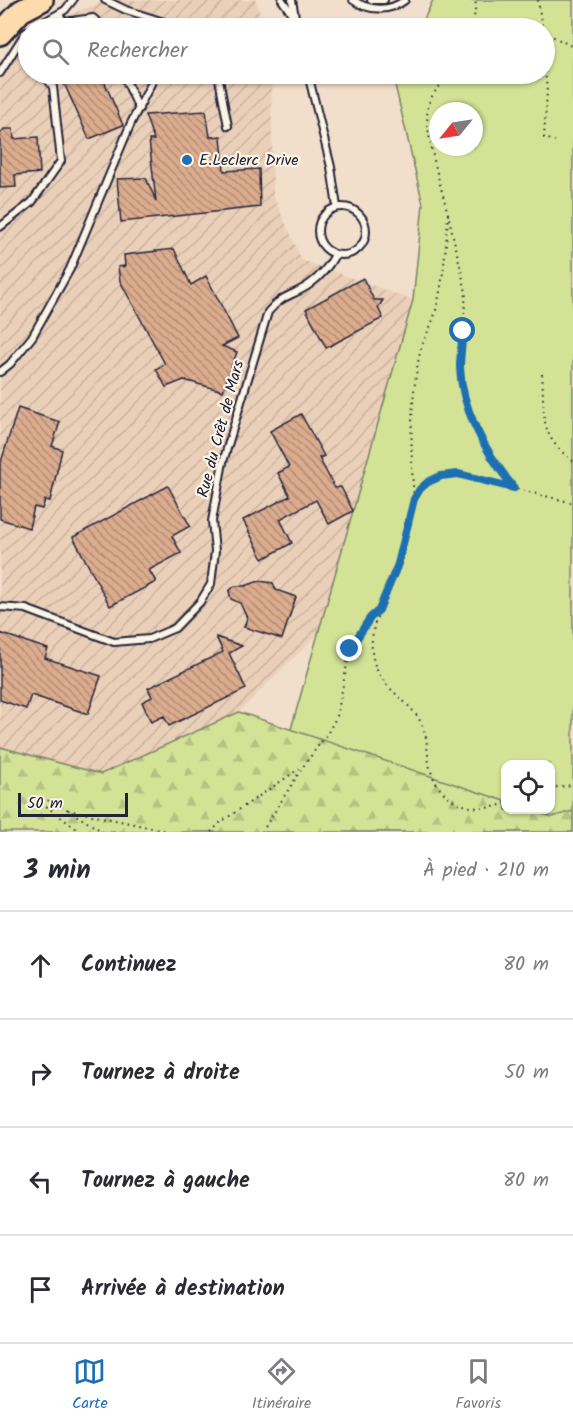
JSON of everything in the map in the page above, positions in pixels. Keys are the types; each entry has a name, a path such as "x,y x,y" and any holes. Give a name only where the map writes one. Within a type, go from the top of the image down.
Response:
{"highway":[{"path":"0,34 21,11 42,0"}],"lane":[{"path":"52,18 65,10 73,0"},
{"path":"105,0 150,18"},
{"path":"282,0 294,15"},
{"path":"292,0 295,18"},
{"path":"352,0 361,6 386,9 405,0"},
{"path":"371,0 384,0"},
{"path":"59,14 62,18"},
{"path":"0,73 18,46"},
{"path":"0,227 32,202 62,161 51,84"},
{"path":"128,84 139,109"},
{"path":"0,372 10,364 32,337 70,269 151,84"},
{"path":"220,84 228,126"},
{"path":"310,84 331,167 337,207"},
{"path":"337,207 346,207 361,216 367,232 365,241 360,249 352,254 335,255 321,244 317,235 318,226 328,211 337,207"},
{"name":"Rue du Crêt de Mars","path":"0,607 26,609 114,642 149,639 175,628 200,602 211,584 215,551 212,521 223,462 268,312 277,302 310,285 329,266 335,255"}],"path":[{"path":"475,18 476,0"},
{"path":"538,0 541,18"},
{"path":"555,38 573,47"},
{"path":"442,84 428,104 430,140 466,292 460,368 466,404 484,447 514,488"},
{"path":"546,84 543,138 555,141"},
{"path":"414,499 410,442 413,405 421,352 436,311 445,257 448,214"},
{"path":"542,374 544,417 549,437 559,450 573,461"},
{"path":"501,805 478,809 462,806 448,798 438,786 430,768 429,744 424,727 415,712 385,683 373,659 372,643 379,610 398,564 414,499 428,482 441,476 458,474 573,503"},
{"path":"262,832 337,716 350,649 370,618 379,610"},
{"path":"211,832 221,822 302,768"},
{"path":"555,787 573,785"},
{"path":"81,832 47,807 49,798 103,832"},
{"path":"67,810 171,832"}],"shaded area":[{"path":"107,0 256,0 261,18 61,18"},
{"path":"18,46 18,84 271,84 273,195 302,260 413,300 318,634 239,712 101,774 0,747 0,78"}],"green space":[{"path":"433,0 573,0 573,832 194,832 291,729 413,300 423,204 395,84 555,84 555,18 425,18"},
{"path":"239,712 501,800 501,814 543,814 552,817 573,811 573,832 0,832 0,747 101,774"}],"building":[{"path":"64,84 105,84 123,125 89,139"},
{"path":"206,111 210,137 221,136 224,171 259,169 260,207 121,222 117,179 146,178 156,201 149,140 154,140 145,115"},
{"path":"4,129 13,129 14,139 38,137 40,173 15,175 16,187 0,188 0,134"},
{"path":"174,249 191,285 206,276 238,338 222,346 237,352 223,391 184,380 166,387 156,369 165,364 120,281 118,267 125,266 124,255"},
{"path":"363,278 374,300 383,300 378,308 383,318 326,348 306,309"},
{"path":"18,408 60,422 52,446 62,450 50,501 45,500 42,509 34,507 29,528 0,519 0,465"},
{"path":"301,414 324,456 319,458 335,488 341,487 353,511 329,524 316,500 280,519 292,543 263,559 243,520 290,496 278,473 289,467 270,431"},
{"path":"168,486 190,526 172,536 181,553 149,570 156,582 110,606 73,537"},
{"path":"259,581 273,583 276,590 296,597 282,639 244,627 247,618 240,603 231,599 229,591 235,586 245,586"},
{"path":"0,633 48,649 45,658 101,676 88,714 31,695 26,709 0,700"},
{"path":"216,637 242,646 229,653 246,689 169,726 164,716 151,722 142,702 152,697 148,688 223,652"}],"place":[{"name":"E.Leclerc Drive","path":"187,160"}],"route":[{"path":"350,649 359,632 379,610 398,564 414,499 420,489 441,476 458,474 514,488 484,447 466,404 460,368 463,331"}]}
